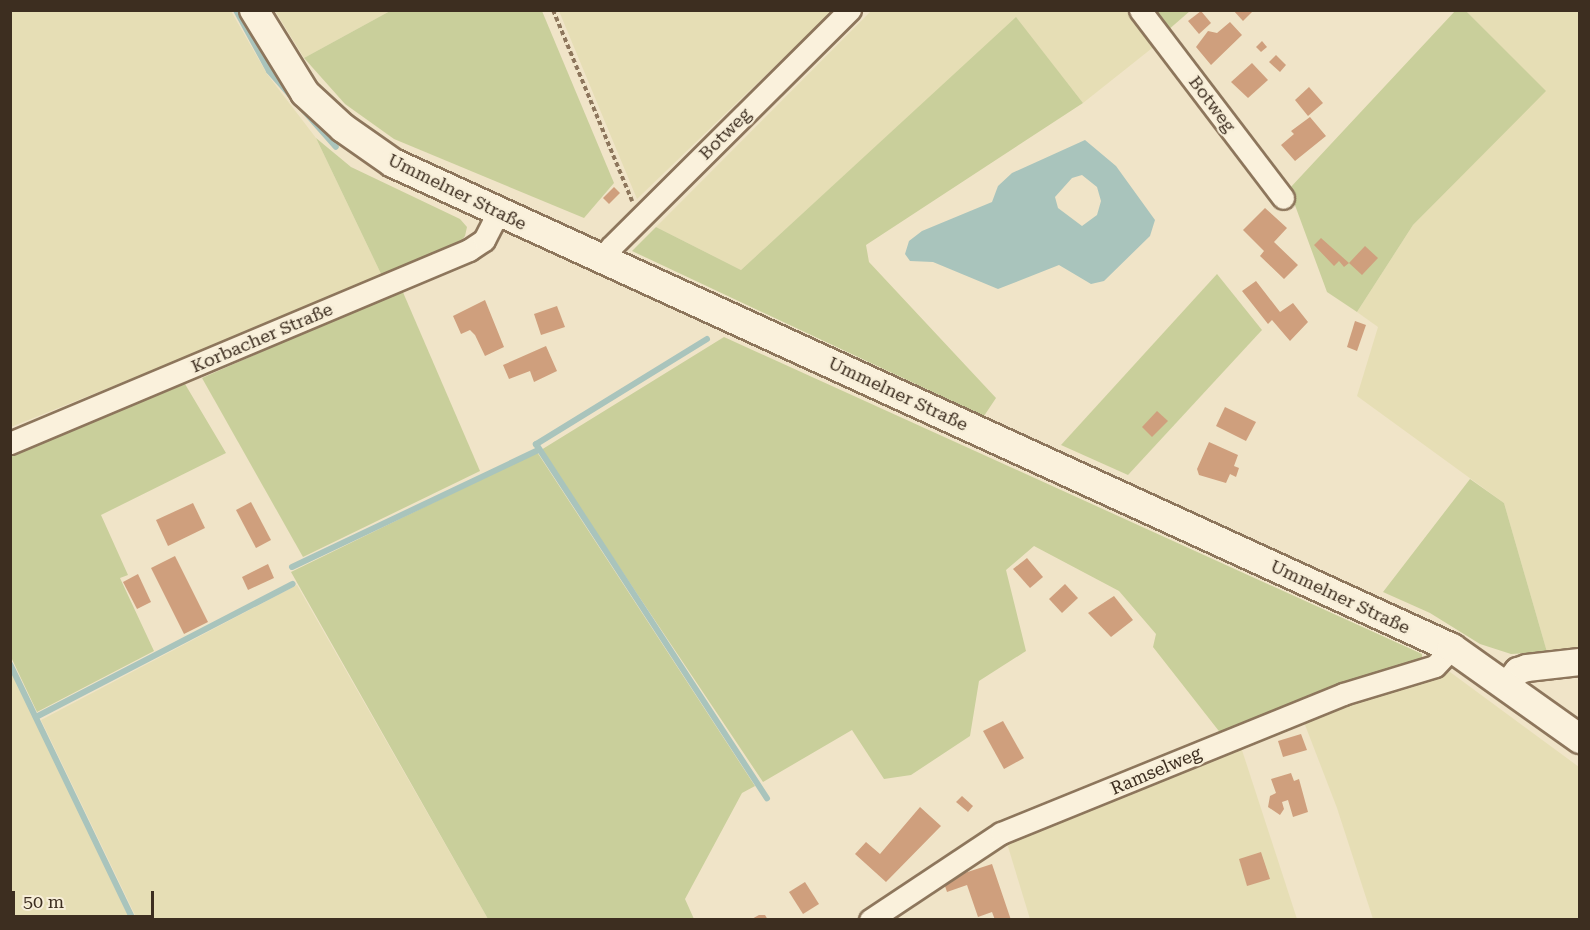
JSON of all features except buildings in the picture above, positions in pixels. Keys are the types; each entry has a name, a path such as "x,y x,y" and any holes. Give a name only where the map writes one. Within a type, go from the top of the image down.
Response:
{"main road":[{"name":"Ummelner Straße","path":"254,10 285,66 305,93 344,128 393,163 1452,648 1580,739"}],"street":[{"name":"Botweg","path":"604,260 611,247 850,10"},
{"name":"Botweg","path":"1140,10 1283,198"},
{"name":"Korbacher Straße","path":"10,443 469,250 484,240 498,213"},
{"name":"Ramselweg","path":"870,920 1000,833 1343,694 1435,666 1452,648"},
{"path":"1507,685 1527,668 1580,662"}],"path":[{"path":"553,10 639,219"}],"shaded area":[{"path":"11,11 231,11 267,74 316,138 383,278 11,427"},
{"path":"275,11 390,11 304,58"},
{"path":"559,11 832,11 637,199"},
{"path":"871,11 1128,11 1156,45 1083,103 1016,18 741,270 656,227"},
{"path":"1466,11 1579,11 1579,648 1547,652 1504,503 1357,396 1378,327 1357,312 1413,225 1545,91"},
{"path":"297,585 488,919 137,919 41,720"},
{"path":"11,671 130,919 11,919"},
{"path":"1450,672 1579,767 1579,919 1373,919 1337,808 1302,717 1344,701"},
{"path":"1240,744 1297,919 1030,919 1006,840"}],"green space":[{"path":"390,11 542,11 614,183 584,218 394,139 345,104 304,58"},
{"path":"1150,11 1190,11 1167,31"},
{"path":"1455,11 1466,11 1546,91 1413,225 1357,312 1327,292 1289,189"},
{"path":"1016,17 1083,103 866,245 869,262 996,398 984,416 632,251 656,227 741,270"},
{"path":"316,138 351,167 460,219 467,227 465,236 457,246 383,278"},
{"path":"1217,274 1262,330 1128,475 1061,445"},
{"path":"402,290 480,471 303,557 202,378"},
{"path":"724,337 1422,654 1422,661 1222,735 1153,647 1156,634 1119,591 1034,546 1006,570 1026,651 979,681 970,736 911,775 884,779 852,730 763,782 541,450"},
{"path":"185,384 226,453 101,515 128,575 120,578 154,651 37,712 11,657 11,455"},
{"path":"537,452 755,786 742,793 685,899 694,919 488,919 291,572"},
{"path":"1470,479 1504,503 1547,652 1511,654 1480,644 1430,613 1383,592"}],"water":[{"path":"1085,140 1116,166 1155,220 1150,236 1104,281 1091,284 1059,265 998,289 933,262 910,261 905,254 909,241 922,231 992,202 998,186 1012,173","holes":["1082,175 1097,187 1101,201 1097,215 1082,226 1058,208 1055,197 1072,178"]}],"waterway":[{"path":"236,10 269,71 336,147"},
{"path":"707,339 536,444 767,798"},
{"path":"292,567 538,450"},
{"path":"36,717 293,584"},
{"path":"10,664 133,920"}]}
